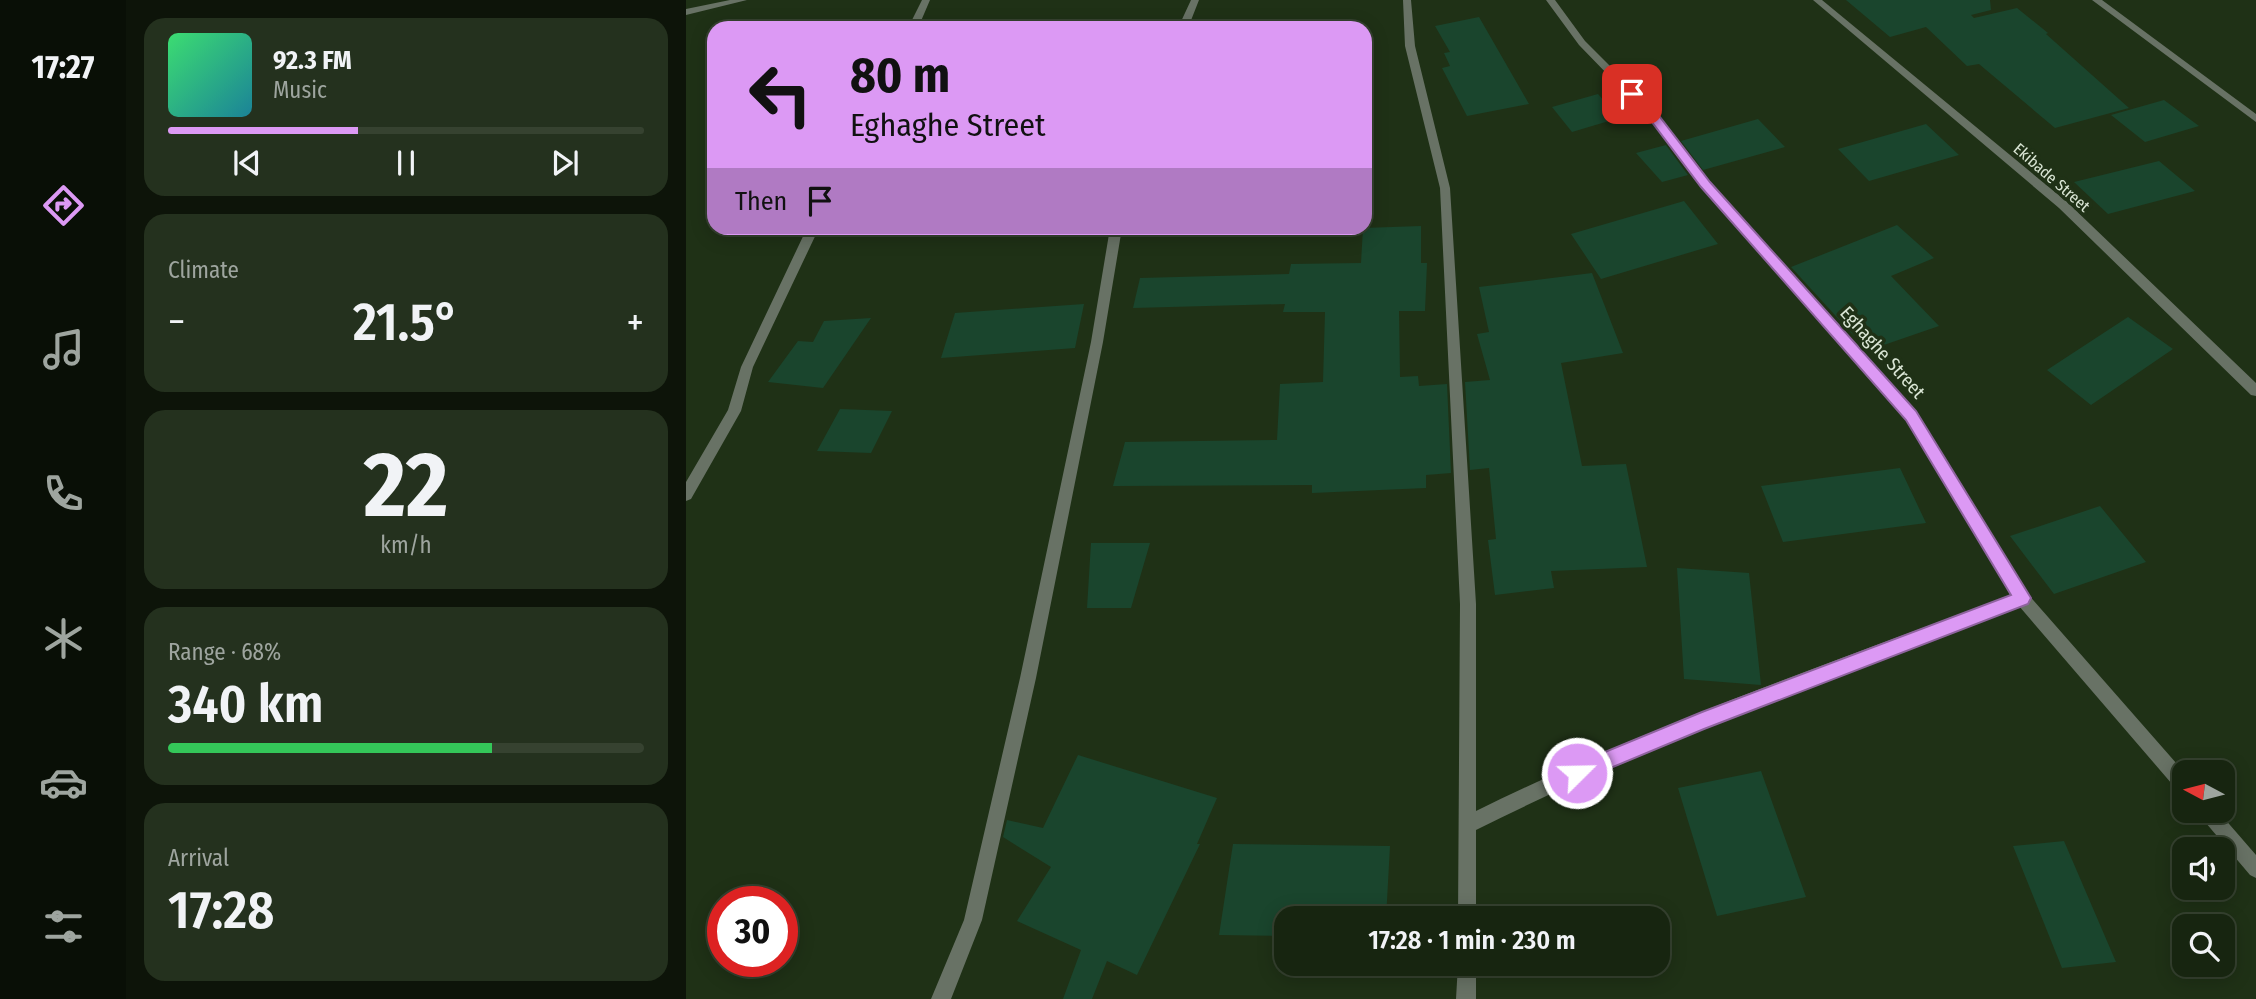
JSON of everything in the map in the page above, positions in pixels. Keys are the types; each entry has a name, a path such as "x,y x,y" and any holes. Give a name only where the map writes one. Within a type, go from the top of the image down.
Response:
{"street":[{"path":"686,12 743,0"},
{"path":"916,21 926,0"},
{"path":"1186,21 1195,0"},
{"path":"1407,0 1410,46 1445,188 1468,604 1467,906"},
{"name":"Eghaghe Street","path":"1550,0 1582,43 1649,111 1705,185 1911,415 2022,598 2172,771"},
{"name":"Ekibade Street","path":"1817,0 2063,205 2256,391"},
{"path":"2096,0 2256,119"},
{"path":"686,495 734,411 747,367 810,235"},
{"path":"941,999 973,920 1028,678 1097,342 1115,235"},
{"path":"1467,825 1528,793 1702,721 2022,598"},
{"path":"2217,823 2256,869"},
{"path":"1466,976 1466,999"}],"building":[{"path":"1846,0 1990,0 1991,10 1971,15 1974,18 2017,8 2129,108 2055,128 1979,64 1967,66 1926,27 1890,37"},
{"path":"1479,17 1529,104 1467,116 1442,68 1450,66 1444,53 1450,52 1435,26"},
{"path":"1598,94 1619,118 1572,132 1552,107"},
{"path":"2164,100 2199,126 2145,142 2111,115"},
{"path":"1758,119 1785,147 1703,170 1681,141"},
{"path":"1926,124 1959,155 1869,181 1838,149"},
{"path":"1666,145 1688,175 1662,182 1636,153"},
{"path":"2159,161 2195,191 2108,214 2074,182"},
{"path":"1684,201 1718,244 1601,279 1571,234"},
{"path":"1897,225 1934,258 1891,276 1939,326 1878,347 1866,332 1854,336 1791,267"},
{"path":"1421,226 1421,263 1427,263 1425,311 1399,311 1400,377 1418,376 1419,386 1447,384 1451,473 1426,475 1426,488 1312,493 1312,485 1113,486 1125,442 1277,440 1280,384 1323,382 1325,312 1283,312 1285,304 1133,308 1140,278 1289,274 1291,264 1361,263 1363,235 1372,235 1372,228"},
{"path":"1592,273 1623,353 1561,363 1582,466 1626,464 1647,567 1551,571 1554,588 1495,595 1488,540 1496,539 1489,468 1470,470 1465,382 1490,380 1477,334 1489,332 1479,287"},
{"path":"1084,304 1075,348 941,358 955,313"},
{"path":"2128,317 2173,349 2091,405 2047,370"},
{"path":"871,318 823,388 768,382 798,341 813,342 824,321"},
{"path":"840,409 892,411 871,453 817,451"},
{"path":"1900,468 1926,523 1783,542 1761,486"},
{"path":"2100,506 2146,562 2054,594 2010,536"},
{"path":"1091,543 1150,543 1131,608 1087,608"},
{"path":"1677,568 1749,573 1761,685 1684,679"},
{"path":"1078,755 1217,798 1197,844 1200,844 1137,975 1107,961 1092,999 1063,999 1081,950 1017,921 1051,867 1003,837 1007,820 1043,828"},
{"path":"1761,771 1806,897 1717,916 1678,788"},
{"path":"2064,841 2116,962 2062,968 2013,846"},
{"path":"1233,844 1390,846 1387,906 1274,906 1274,936 1219,935"}],"route":[{"path":"1577,773 1702,721 2022,598 1911,415 1705,185 1649,111 1632,94"}]}
